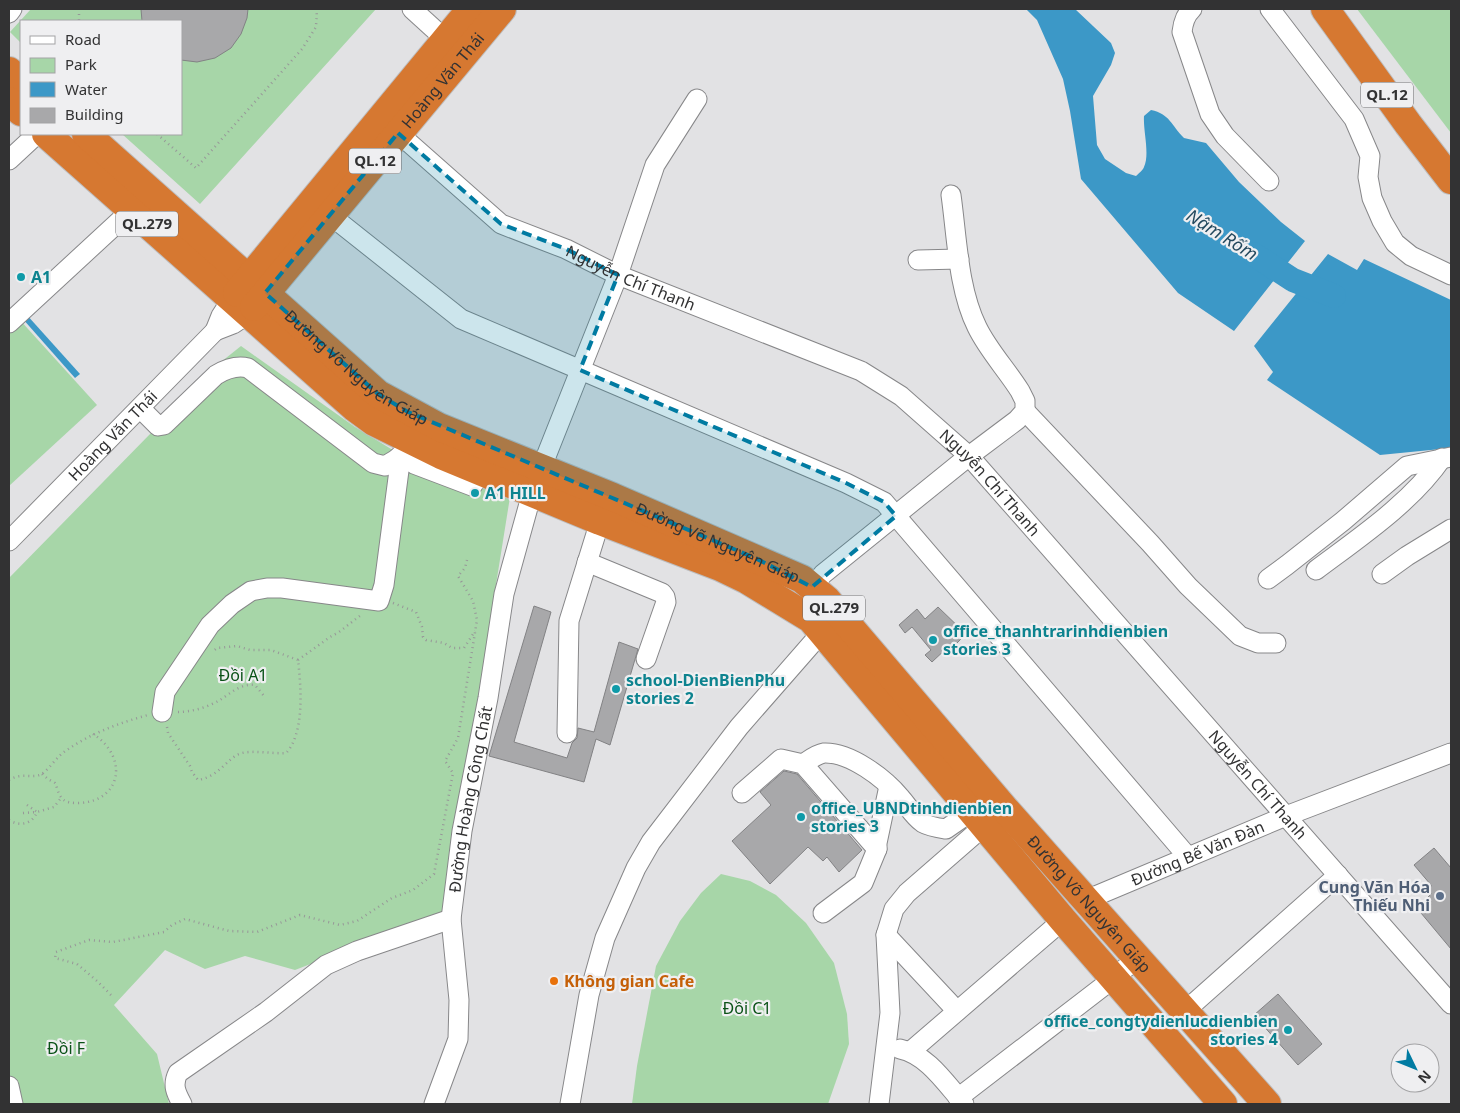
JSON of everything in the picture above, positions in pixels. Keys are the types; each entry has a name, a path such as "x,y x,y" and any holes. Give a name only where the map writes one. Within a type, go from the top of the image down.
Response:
{"highway":[{"name":"Hoàng Văn Thái","path":"248,296 368,135 471,9"},
{"name":"Hoàng Văn Thái","path":"248,296 330,215 502,9"},
{"name":"QL.12","path":"1325,9 1451,180"},
{"path":"9,70 20,80"},
{"path":"9,101 20,111"},
{"path":"368,135 398,133 394,104"},
{"name":"Đường Võ Nguyên Giáp","path":"47,135 131,210 378,394 536,481 607,509 755,558 802,579 812,587 827,600 921,731 977,819 1223,1104"},
{"name":"Đường Võ Nguyên Giáp","path":"87,135 150,192 355,408 374,422 441,455 482,472 536,481"},
{"name":"Đường Võ Nguyên Giáp","path":"607,509 747,580 811,619 921,731 1005,809 1267,1104"},
{"path":"1063,920 1086,900"}],"street":[{"path":"9,13 12,9"},
{"path":"412,9 446,40"},
{"path":"1192,9 1188,12 1183,23 1182,32 1210,114 1226,136 1269,181"},
{"path":"1270,9 1354,119 1370,156 1368,177 1372,198 1382,221 1395,242 1411,256 1451,275"},
{"name":"Đường Hoàng Công Chất","path":"434,1104 458,1039 458,1000 451,919 462,830 488,698 504,594 536,481 618,276 655,165 697,100"},
{"name":"Nguyễn Chí Thanh","path":"398,133 501,224 566,249 618,276 861,371 901,396 969,456 1451,1004"},
{"path":"9,160 36,135"},
{"path":"9,323 150,192"},
{"path":"812,587 823,574 969,456 1017,420 1025,410 1025,401 1020,391 977,328 966,294 959,259 951,195"},
{"path":"330,215 461,319 846,483 884,502 1188,857"},
{"path":"918,260 959,259"},
{"name":"Hoàng Văn Thái","path":"9,541 215,331 233,324 248,296"},
{"path":"140,408 158,426 164,425 216,375 225,370 240,366 248,368 373,463 385,466 401,455"},
{"path":"1025,410 1188,586 1240,636 1258,643 1276,643"},
{"path":"401,455 414,464 472,486 482,472"},
{"path":"162,712 165,692 210,625 232,604 251,591 282,588 380,600 384,585 401,455"},
{"path":"1316,570 1404,501 1430,476 1446,457"},
{"path":"1268,579 1343,521 1406,466 1446,457"},
{"path":"567,733 569,621 587,562 607,509"},
{"path":"1382,574 1451,529"},
{"path":"587,562 662,593 665,597 666,602 646,659"},
{"path":"570,1104 589,996 606,938 636,868 651,842 739,727 822,632"},
{"path":"803,764 822,753 852,760 873,772 889,786 901,797 910,812 925,824 946,830 1005,809"},
{"name":"Đường Bế Văn Đàn","path":"1086,900 1286,816 1451,753"},
{"path":"742,793 781,759 803,764 877,849"},
{"path":"823,913 863,883 877,849 889,786"},
{"path":"879,1104 890,1013 886,935 894,909 977,819"},
{"path":"1185,1011 1338,875"},
{"path":"182,1104 174,1089 178,1073 266,1012 326,966 357,951 451,919"},
{"path":"911,1051 1063,920"},
{"path":"886,935 958,1011"},
{"path":"886,1046 911,1051 932,1067 961,1101 1137,958"},
{"path":"9,1086 13,1104"}],"path":[{"path":"158,135 196,168 302,49 316,27 317,9"},
{"path":"112,996 77,964 56,958 56,952 89,940 113,942 164,932 172,925 185,919 229,932 257,932 300,915 340,925 357,920 392,898 413,890 434,874 453,773 445,761 458,738 476,630 477,620 473,601 458,576 466,568 468,556"},
{"path":"298,660 339,632 380,600 405,606 416,612 426,640 444,643 452,648 464,648 476,630"},
{"path":"210,652 217,648 237,646 250,650 271,650 298,660"},
{"path":"162,712 168,733 198,780 216,774 240,754 286,753 293,746 298,727 300,683 298,660"},
{"path":"9,780 21,775 35,776 42,774 62,754 93,734 140,717 162,712 188,712 219,700 248,684 255,685 264,696"},
{"path":"42,774 55,783 61,798 73,803 98,800 107,792 114,780 116,768 115,759 101,739 93,734"},
{"path":"23,813 37,812 54,807 61,798"},
{"path":"27,805 37,812"},
{"path":"9,820 18,824 28,822 35,817 37,812"}],"highlighted area":[{"path":"398,133 501,224 566,249 618,275 580,370 846,483 884,502 896,516 812,587 755,558 408,412 378,394 265,293"}],"green space":[{"path":"31,9 376,9 200,204 123,135 182,135 182,20 21,20"},
{"path":"1357,9 1451,9 1451,133"},
{"path":"20,21 20,42 10,32"},
{"path":"9,308 97,405 9,486"},
{"name":"Đồi A1","path":"241,346 355,427 401,455 425,468 510,497 477,703 453,827 443,913 295,970 245,956 205,969 165,950 114,1005 157,1054 169,1104 9,1104 9,578 151,433 196,382"},
{"name":"Đồi C1","path":"721,874 750,881 776,895 806,923 834,963 847,1014 849,1044 828,1104 632,1104 637,1066 656,966 680,921 701,893"}],"water":[{"path":"1026,9 1075,9 1111,43 1115,53 1111,65 1093,96 1097,145 1105,159 1126,173 1136,176 1146,162 1144,116 1151,110 1162,114 1184,138 1206,143 1239,182 1281,222 1305,241 1234,331 1178,293 1081,179 1063,79 1037,20"},
{"path":"1328,254 1357,270 1364,259 1451,300 1451,448 1380,455 1267,380 1273,372 1254,346"},
{"path":"26,314 80,374 75,378 22,318"}],"building":[{"path":"141,9 248,9 241,34 231,48 215,58 197,62 182,60 182,20 142,20"},
{"name":"school-DienBienPhu stories 2","path":"534,606 551,612 514,742 567,758 572,743 577,738 578,728 594,732 619,642 638,649 610,745 596,739 584,782 489,756"},
{"path":"938,607 966,634 952,648 949,646 932,662 925,655 931,650 912,627 905,633 899,625 917,609 925,619"},
{"name":"office_UBNDtinhdienbien stories 3","path":"784,771 797,774 862,850 839,872 827,857 823,861 808,847 770,884 732,841 771,805 760,792"},
{"name":"Cung Văn Hóa Thiếu Nhi","path":"1434,848 1451,868 1451,949 1421,913 1431,905 1426,899 1431,894 1431,885 1414,865"},
{"name":"office_congtydienlucdienbien stories 4","path":"1278,994 1322,1044 1298,1065 1254,1015"}],"waterway":[{"name":"Nậm Rốm","path":"1253,254 1293,280 1334,296"}],"place":[{"name":"A1","path":"21,277"},
{"name":"A1 HILL","path":"475,493"},
{"name":"office_thanhtrarinhdienbien stories 3","path":"933,640"},
{"name":"school-DienBienPhu stories 2","path":"616,689"},
{"name":"office_UBNDtinhdienbien stories 3","path":"801,817"},
{"name":"Cung Văn Hóa Thiếu Nhi","path":"1440,896"},
{"name":"Không gian Cafe","path":"554,981"},
{"name":"office_congtydienlucdienbien stories 4","path":"1288,1030"}],"park label":[{"name":"Đồi F","path":"66,1048"}]}
